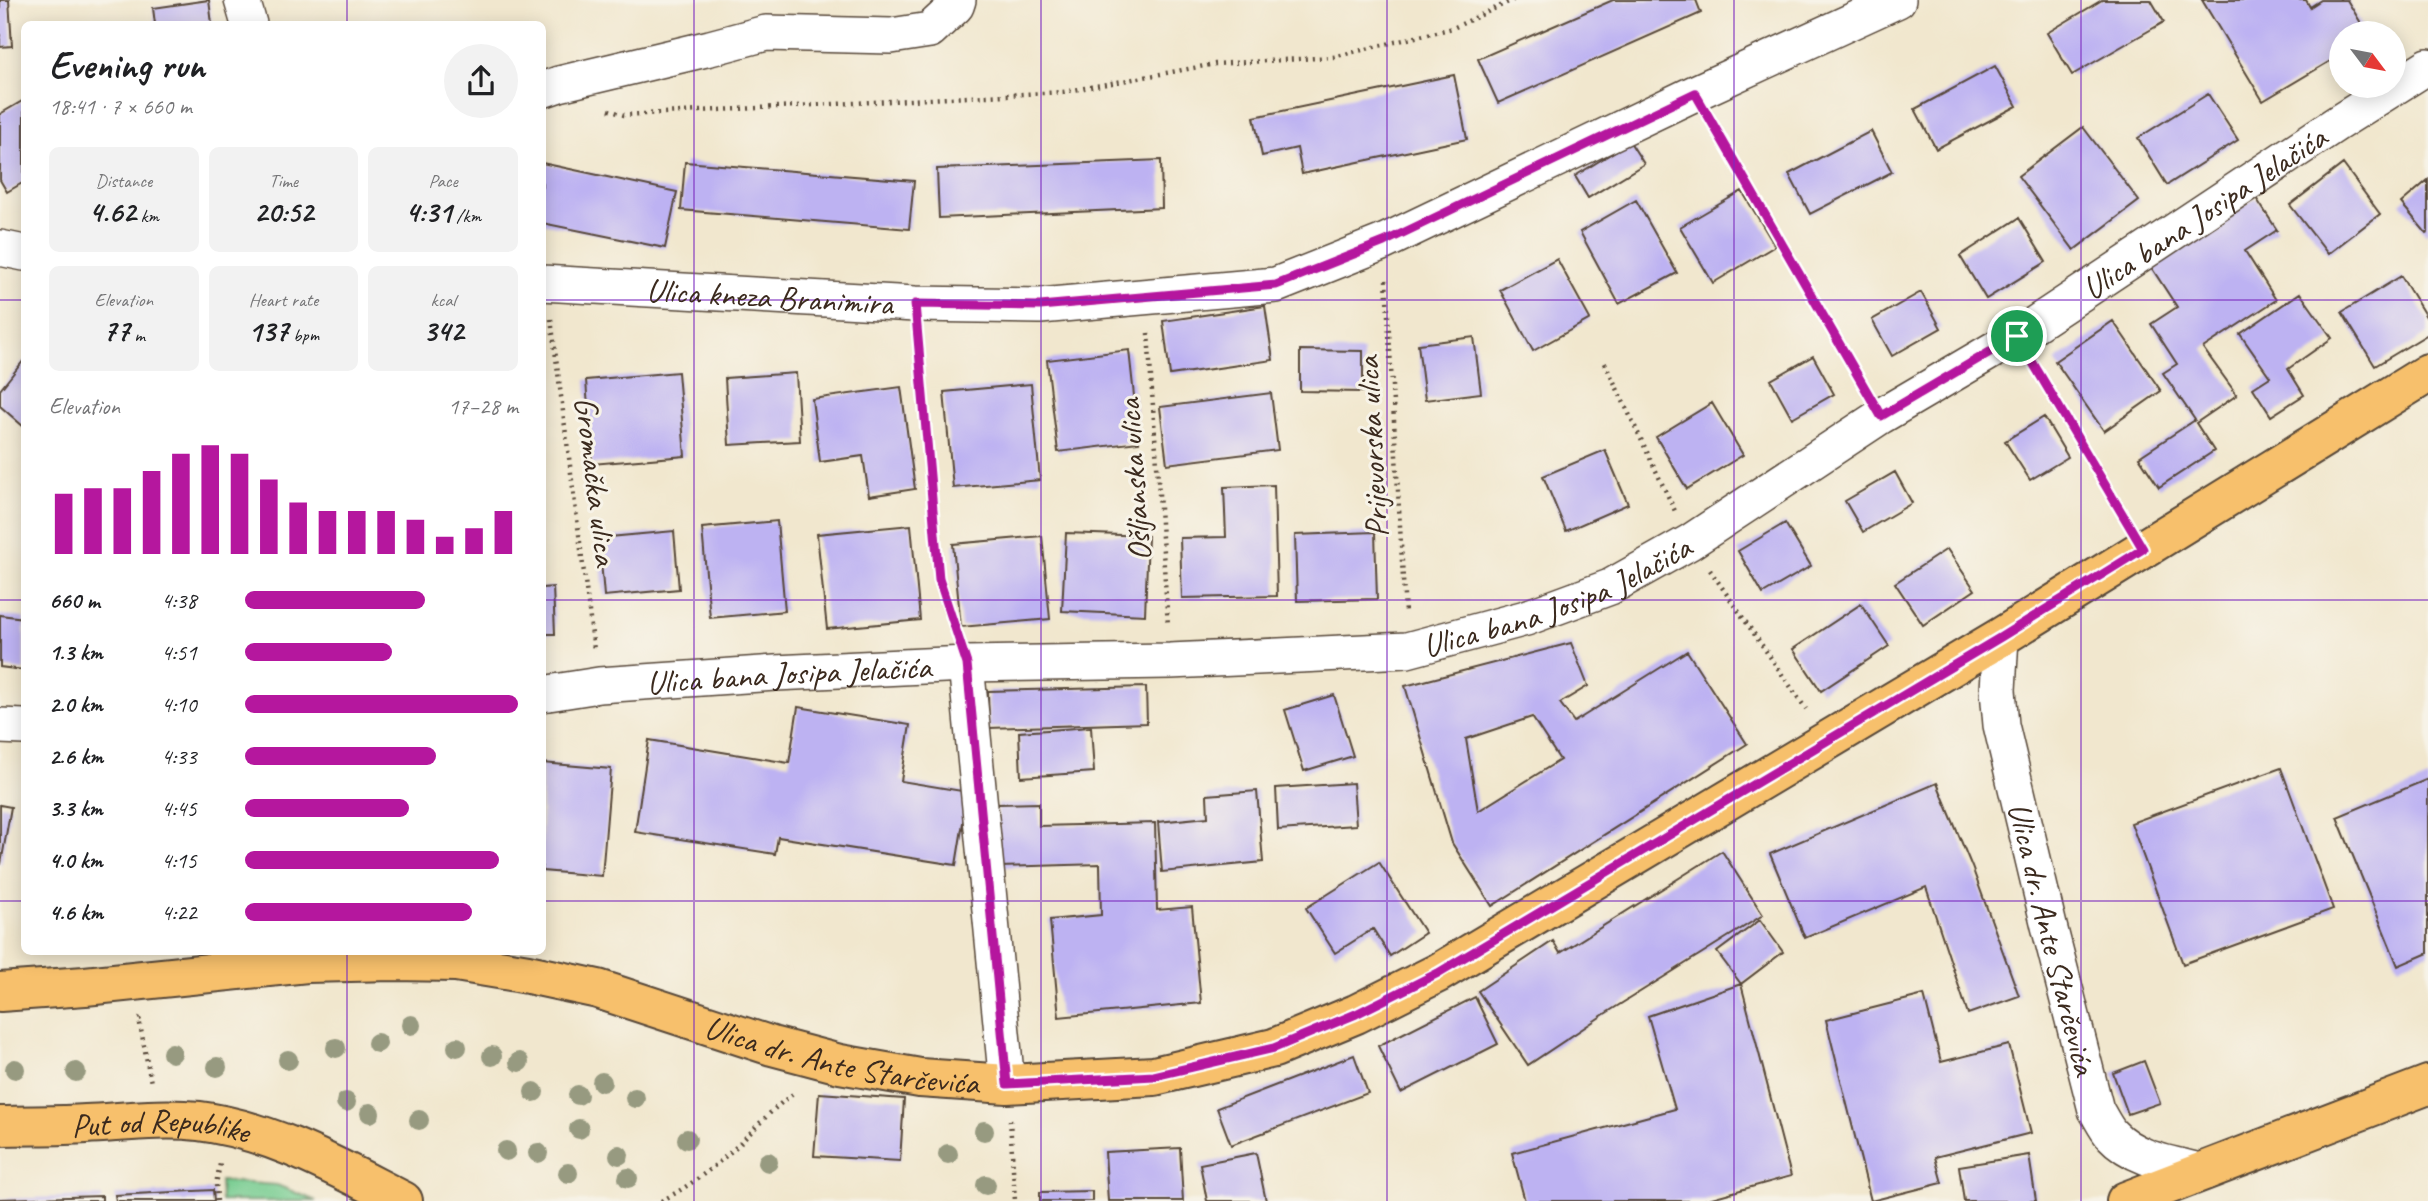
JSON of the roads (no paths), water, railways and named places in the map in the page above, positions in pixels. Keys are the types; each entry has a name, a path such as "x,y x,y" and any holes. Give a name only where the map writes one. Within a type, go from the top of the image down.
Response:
{"main road":[{"name":"Ulica dr. Ante Starčevića","path":"0,992 307,963 456,962 598,989 772,1046 840,1064 920,1078 1007,1084 1154,1076 1274,1048 1356,1014 1438,973 2001,637 2428,373"},
{"path":"2126,1201 2428,1085"},
{"name":"Put od Republike","path":"0,1126 168,1119 229,1126 266,1136 315,1157"},
{"path":"315,1157 364,1201"},
{"path":"315,1157 403,1201"}],"street":[{"path":"242,0 248,21"},
{"path":"551,87 766,33 891,36 930,30 956,6 958,0"},
{"name":"Ulica kneza Branimira","path":"546,283 915,304 1040,306 1276,285 1384,242 1695,93 1898,0"},
{"name":"Ulica bana Josipa Jelačića","path":"546,693 599,685 775,673 967,664 1170,661 1407,650 1526,618 1610,587 1690,542 1881,416 2017,336 2428,66"},
{"path":"0,248 21,252"},
{"name":"Ulica dr. Ante Starčevića","path":"2001,637 1998,690 2001,725 2096,1110 2110,1133 2132,1151 2205,1172"},
{"path":"967,664 1007,1084"},
{"path":"0,726 21,727"}]}
